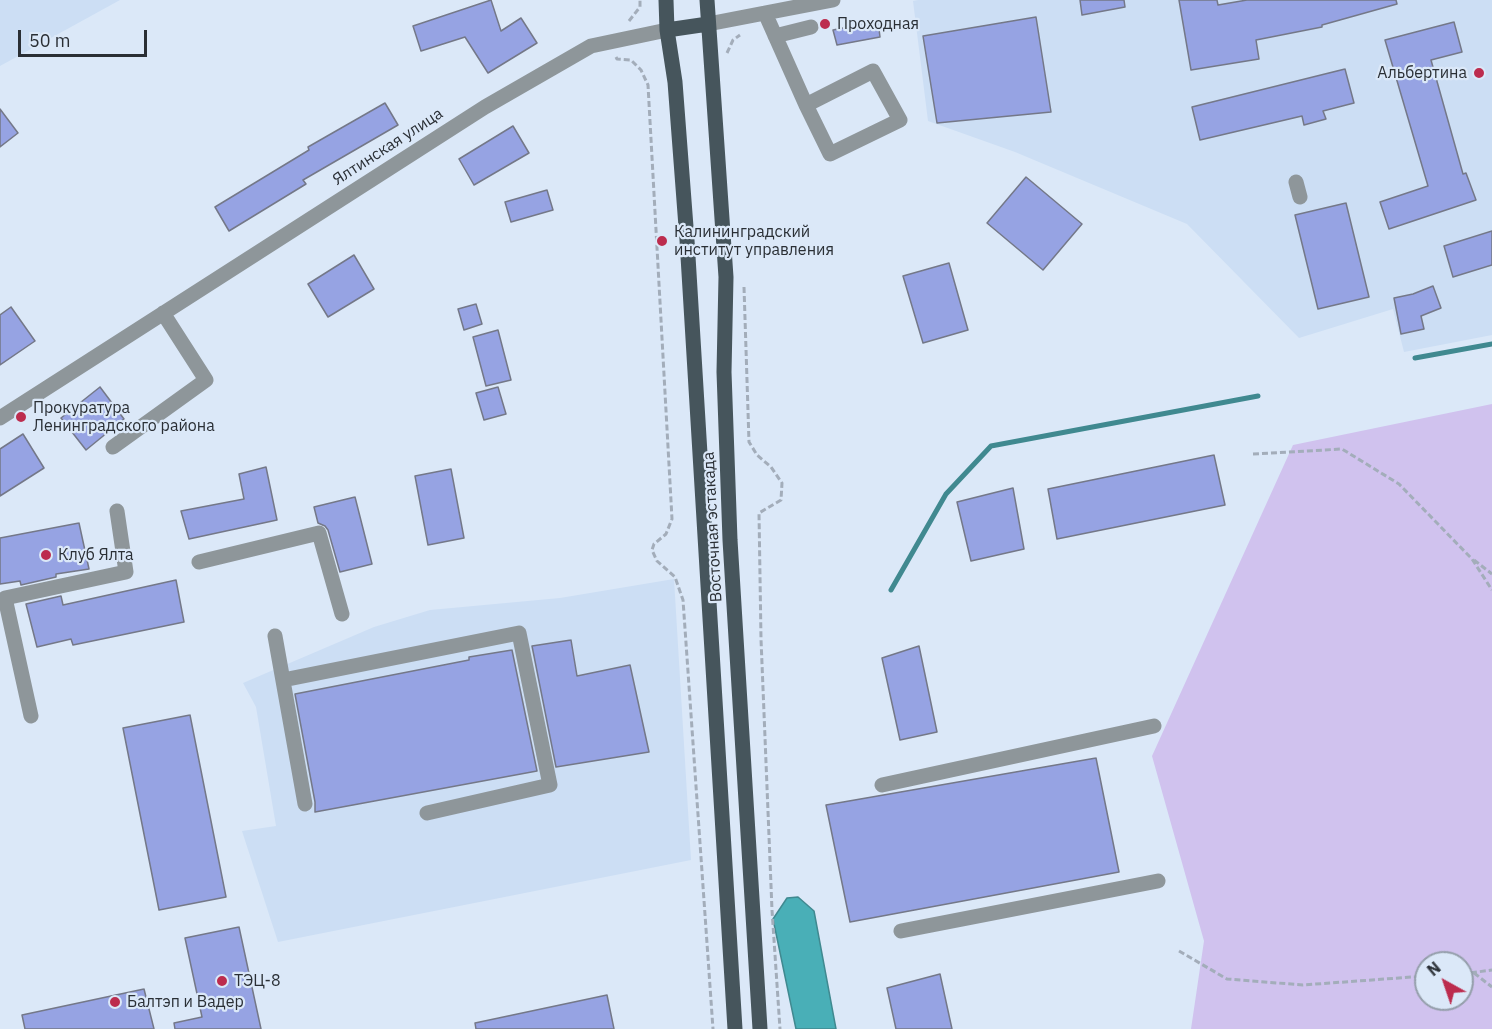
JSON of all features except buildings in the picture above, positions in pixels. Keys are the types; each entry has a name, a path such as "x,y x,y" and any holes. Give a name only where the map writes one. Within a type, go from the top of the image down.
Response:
{"main road":[{"name":"Восточная эстакада","path":"666,0 667,30 675,82 686,229 735,1029"},
{"name":"Восточная эстакада","path":"707,0 726,277 724,372 730,540 760,1029"},
{"name":"Ялтинская улица","path":"667,30 708,24"}],"street":[{"name":"Ялтинская улица","path":"708,24 833,0"},
{"path":"765,13 806,105 830,154 900,120 873,71 806,105"},
{"path":"775,36 811,27"},
{"name":"Ялтинская улица","path":"0,418 475,113 591,45 667,30"},
{"path":"1296,182 1300,197"},
{"path":"114,447 206,380 163,313"},
{"path":"31,716 5,598 126,572 117,511"},
{"path":"199,562 319,533 342,614"},
{"path":"283,680 519,633 550,785 427,813"},
{"path":"275,636 305,804"},
{"path":"882,785 1154,726"},
{"path":"901,931 1158,881"}],"path":[{"path":"617,59 631,60 641,70 648,85 672,519 666,534 654,544 652,550 657,561 675,578 683,600 712,1029"},
{"path":"743,278 750,442 757,455 771,467 782,483 781,500 759,513 761,639 772,910 780,1029"},
{"path":"1253,454 1342,449 1399,484 1472,559 1492,574"},
{"path":"1472,559 1492,590"},
{"path":"1179,951 1227,979 1303,985 1414,977"},
{"path":"1474,973 1492,970"},
{"path":"1474,973 1492,987"}],"shaded area":[{"path":"0,0 120,0 0,66"},
{"path":"1492,0 1492,335 1404,352 1393,309 1299,338 1187,224 1015,152 928,121 913,1"},
{"path":"1492,404 1492,1029 1191,1029 1204,941 1152,756 1293,445"},
{"path":"674,579 691,860 278,942 242,831 276,826 256,707 243,683 374,627 430,610 560,598"}],"water":[{"path":"798,897 814,911 836,1029 796,1029 773,919 787,898"}],"waterway":[{"path":"1415,358 1492,344"},
{"path":"891,590 946,494 991,446 1258,396"}],"place":[{"name":"Проходная","path":"825,24"},
{"name":"Альбертина","path":"1479,73"},
{"name":"Калининградский институт управления","path":"662,241"},
{"name":"Прокуратура Ленинградского района","path":"21,417"},
{"name":"Клуб Ялта","path":"46,555"},
{"name":"ТЭЦ-8","path":"222,981"},
{"name":"Балтэп и Вадер","path":"115,1002"}]}
